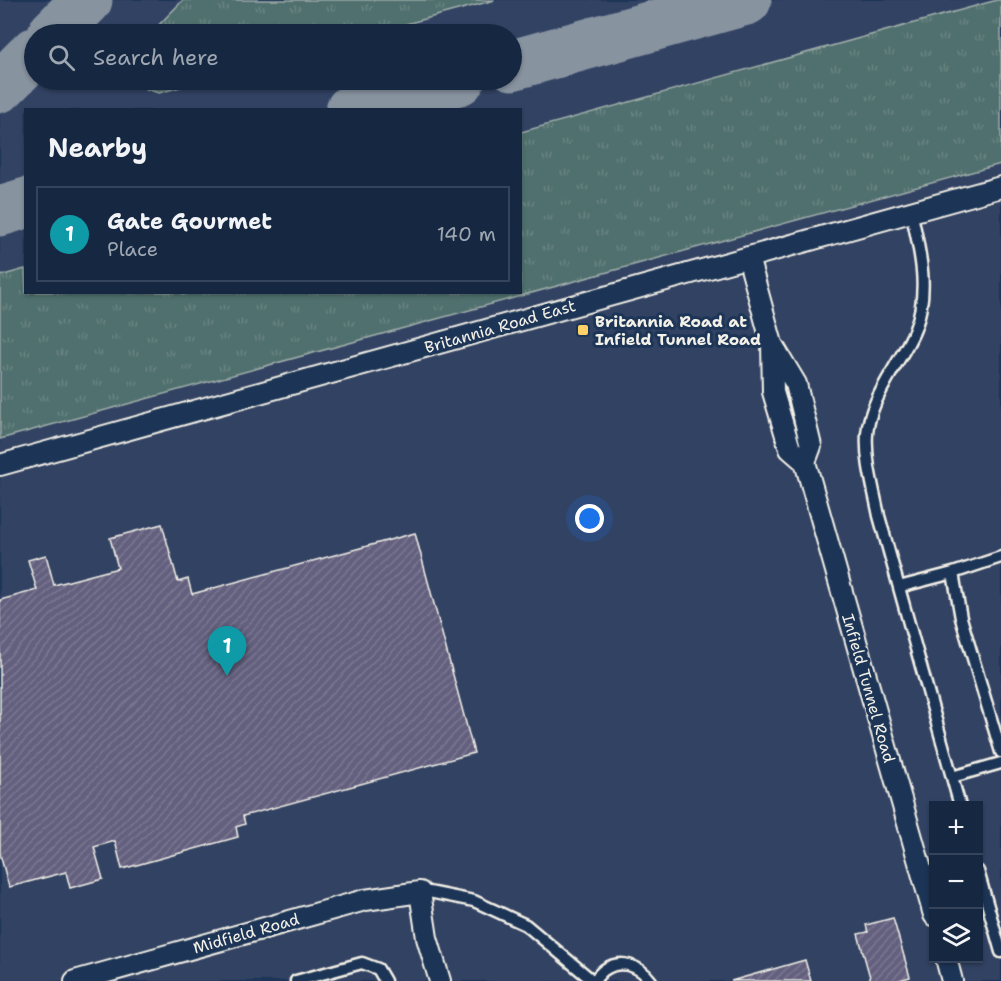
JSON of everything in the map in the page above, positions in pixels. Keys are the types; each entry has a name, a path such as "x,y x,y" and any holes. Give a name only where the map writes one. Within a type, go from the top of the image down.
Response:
{"street":[{"name":"Britannia Road East","path":"0,465 1001,187"},
{"name":"Infield Tunnel Road","path":"748,257 772,344 773,392 790,449 805,462 931,909"},
{"name":"Midfield Road","path":"75,981 365,900 420,892"},
{"path":"420,892 427,938 440,981"},
{"path":"947,963 952,981"}],"lane":[{"path":"911,212 923,271 921,309 912,335 873,407 867,436 870,474 879,516 959,801"},
{"path":"899,587 953,573 1001,557"},
{"path":"953,573 961,618 1001,752"},
{"path":"952,777 1001,763"},
{"path":"983,888 1001,949"},
{"path":"420,892 474,901 526,925 593,981 610,966 619,964 636,967 651,981"},
{"path":"296,981 324,977 362,963 378,969 384,981"}],"shaded area":[{"path":"0,0 1001,0 1001,981 0,981"}],"green space":[{"path":"183,0 495,0 406,24 160,24"},
{"path":"1001,0 1001,164 0,439 0,276 24,269 24,294 522,294 522,132"},
{"path":"149,90 170,90 159,93"}],"building":[{"path":"162,524 178,582 188,579 192,594 415,533 474,753 243,816 245,824 236,827 238,837 122,869 115,841 94,847 103,879 70,888 66,872 9,887 0,854 0,600 37,590 28,560 46,555 54,585 118,568 110,538"},
{"path":"893,918 910,977 896,981 871,981 858,934 868,932 866,925"},
{"path":"805,960 811,981 731,981"}],"taxiway":[{"path":"63,24 87,0"},
{"path":"522,62 746,0"},
{"path":"0,87 24,63"},
{"path":"358,108 423,90"},
{"path":"0,211 24,204"}],"place":[{"name":"Britannia Road at Infield Tunnel Road","path":"583,330"},
{"name":"Gate Gourmet","path":"227,676"}]}
